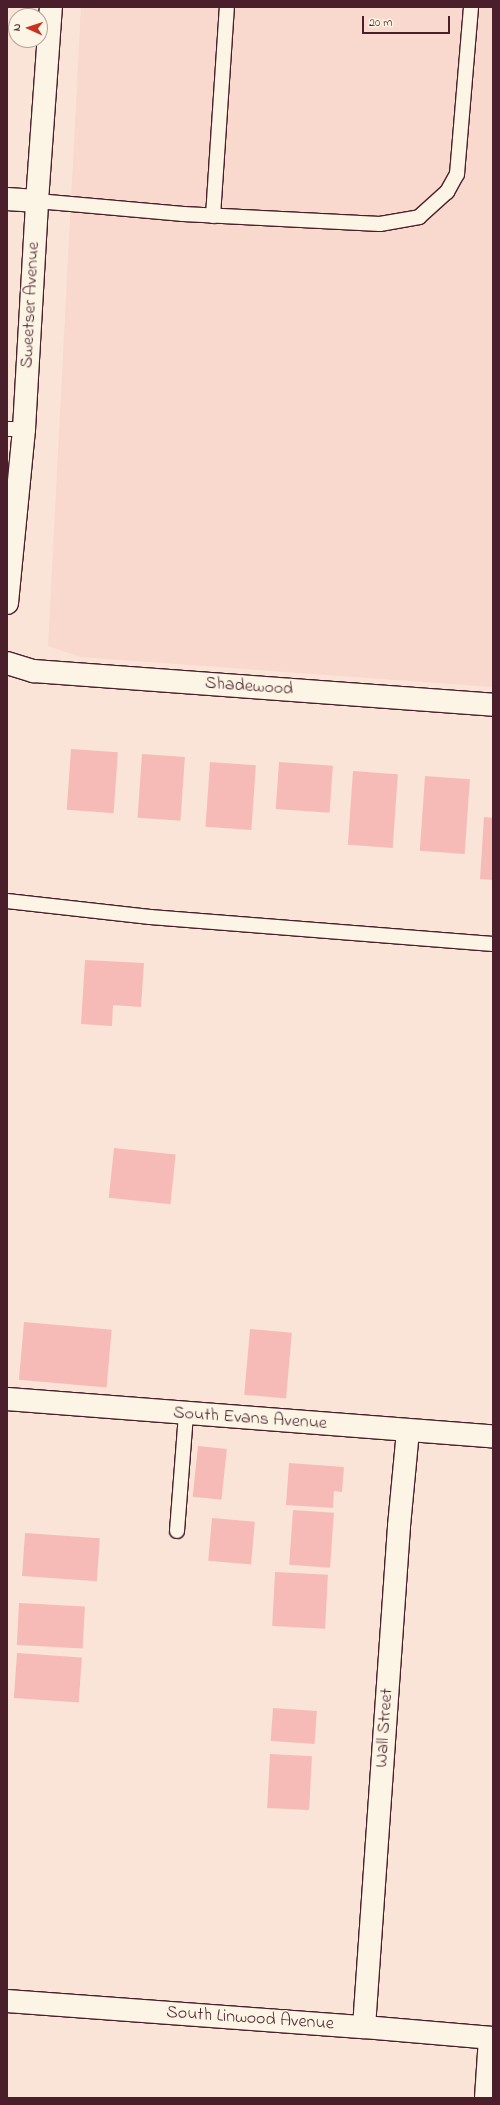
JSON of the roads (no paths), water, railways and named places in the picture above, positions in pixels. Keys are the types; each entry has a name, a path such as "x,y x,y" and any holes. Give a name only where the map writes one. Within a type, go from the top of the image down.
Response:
{"street":[{"name":"Sweetser Avenue","path":"7,603 16,429 37,201 51,7"},
{"path":"7,199 37,201"},
{"name":"Shadewood","path":"7,663 34,671 493,705"},
{"name":"South Evans Avenue","path":"7,1400 493,1436"},
{"name":"Wall Street","path":"364,2027 398,1534 408,1430"},
{"name":"South Linwood Avenue","path":"7,2001 364,2027 491,2038"},
{"path":"486,2098 491,2038"}],"lane":[{"path":"213,216 227,7"},
{"path":"37,201 213,216 380,224 419,217 447,192 457,174 471,7"},
{"path":"7,901 150,917 493,944"},
{"path":"176,1531 186,1414"}]}
